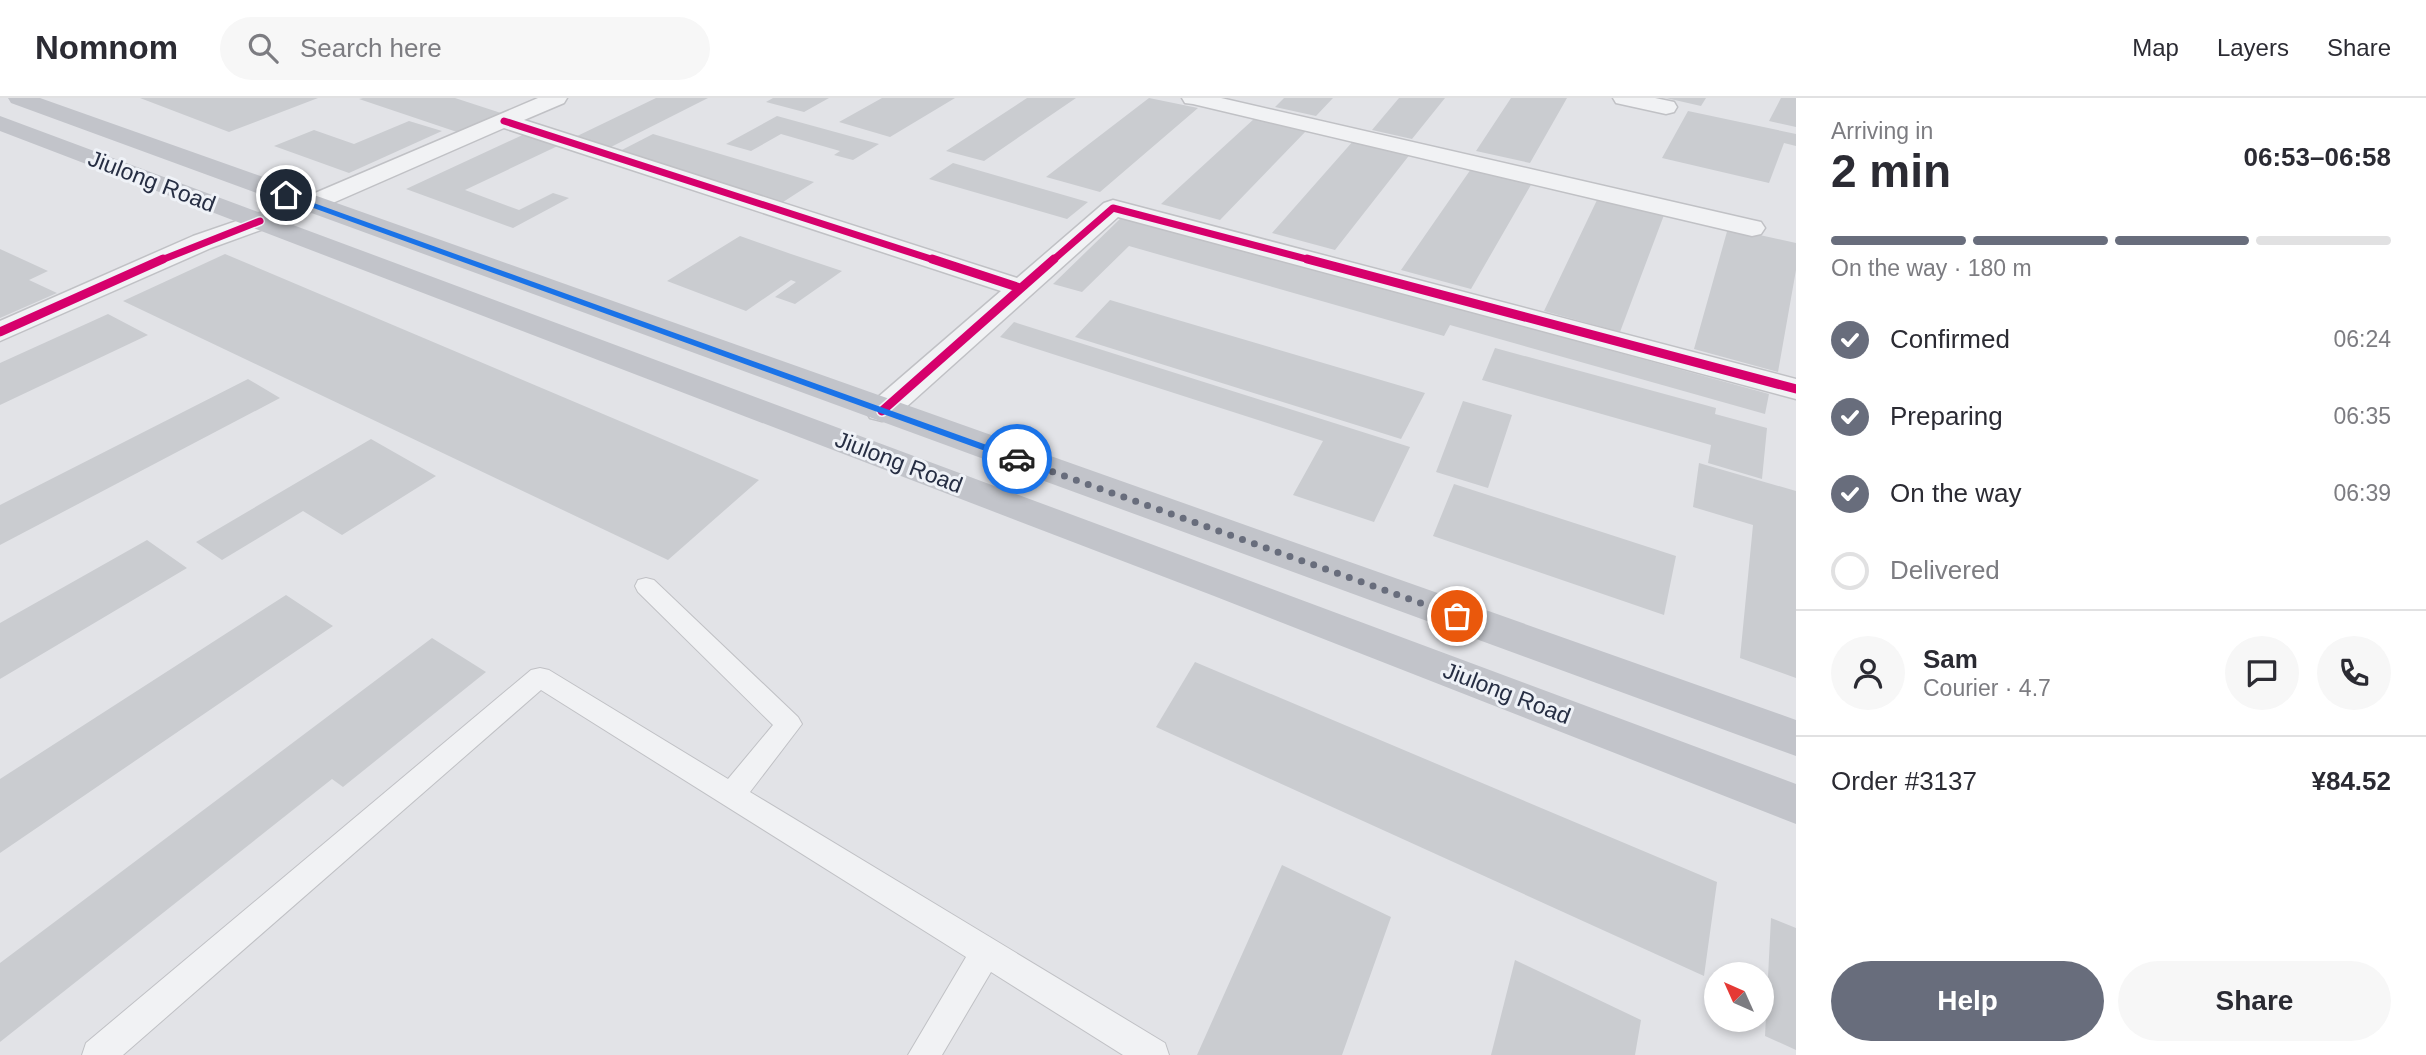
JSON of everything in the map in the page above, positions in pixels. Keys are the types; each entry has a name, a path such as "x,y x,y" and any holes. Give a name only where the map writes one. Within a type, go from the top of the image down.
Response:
{"main road":[{"name":"Jiulong Road","path":"19,98 1796,738"},
{"name":"Jiulong Road","path":"0,123 1228,586 1796,804"}],"street":[{"path":"310,204 556,98"},
{"path":"1194,98 1752,228"},
{"path":"1624,98 1667,107"},
{"path":"504,121 1020,288"},
{"path":"882,411 1113,208 1796,389"},
{"path":"0,332 202,242 260,221"}],"lane":[{"path":"646,586 789,724 731,795"},
{"path":"98,1055 540,677 1153,1055"},
{"path":"924,1055 986,952"}],"building":[{"path":"140,98 318,98 229,132"},
{"path":"455,98 501,113 457,132 359,99"},
{"path":"656,98 708,98 605,150 571,139"},
{"path":"773,98 829,98 804,112 766,102"},
{"path":"882,98 955,98 890,137 839,122"},
{"path":"1027,98 1076,98 984,161 946,151"},
{"path":"1149,98 1198,108 1100,192 1046,177"},
{"path":"1284,98 1333,98 1316,116 1275,107"},
{"path":"1399,98 1445,98 1412,139 1372,130"},
{"path":"1511,98 1567,98 1530,163 1476,151"},
{"path":"1666,98 1706,98 1701,106"},
{"path":"1781,98 1796,98 1796,127 1769,121"},
{"path":"1688,111 1796,134 1796,146 1784,143 1769,183 1662,158"},
{"path":"777,116 879,144 853,160 834,155 840,151 781,134 751,151 726,144"},
{"path":"1255,118 1307,130 1220,220 1161,204"},
{"path":"409,121 442,131 349,173 274,146 314,130 354,144"},
{"path":"529,132 564,143 465,190 519,210 553,193 569,198 513,228 406,189"},
{"path":"653,134 814,182 780,204 616,153"},
{"path":"1354,140 1411,153 1335,250 1272,233"},
{"path":"953,163 1088,202 1067,219 929,179"},
{"path":"1471,169 1532,183 1471,289 1401,270"},
{"path":"1597,200 1664,215 1620,332 1544,311"},
{"path":"1123,216 1769,394 1765,414 1450,325 1444,336 1129,246 1082,292 1053,284"},
{"path":"1728,228 1796,243 1796,270 1778,372 1694,349"},
{"path":"740,236 842,271 795,304 775,297 796,282 791,280 746,311 667,281"},
{"path":"0,249 48,271 29,280 57,293 0,318"},
{"path":"225,254 759,480 668,560 123,301"},
{"path":"1110,300 1425,393 1401,439 1075,337"},
{"path":"108,314 148,335 0,405 0,363"},
{"path":"1014,322 1410,447 1374,522 1293,495 1323,441 1000,337"},
{"path":"1495,348 1716,408 1715,414 1767,428 1762,479 1708,463 1711,445 1482,380"},
{"path":"248,379 280,398 0,545 0,505"},
{"path":"1463,401 1512,415 1488,488 1436,472"},
{"path":"371,439 436,476 342,535 303,511 222,560 196,542"},
{"path":"1699,463 1796,491 1796,678 1740,658 1753,525 1693,507"},
{"path":"1454,484 1676,556 1664,615 1433,536"},
{"path":"147,540 187,568 0,679 0,623"},
{"path":"286,595 333,626 0,853 0,779"},
{"path":"432,638 486,672 343,787 332,779 0,1042 0,963"},
{"path":"1195,662 1717,882 1704,976 1156,727"},
{"path":"1282,865 1391,917 1342,1055 1197,1055"},
{"path":"1771,918 1796,928 1796,1050 1765,1036 1765,1032 1774,1032 1774,962 1769,962"},
{"path":"1515,960 1641,1020 1635,1055 1491,1055"}],"cycle path":[{"path":"504,121 1020,288"},
{"path":"882,411 1113,208 1796,389"},
{"path":"0,332 202,242 260,221"}],"way so far":[{"path":"1017,459 1457,616"}],"route":[{"path":"286,195 1017,459"}]}
